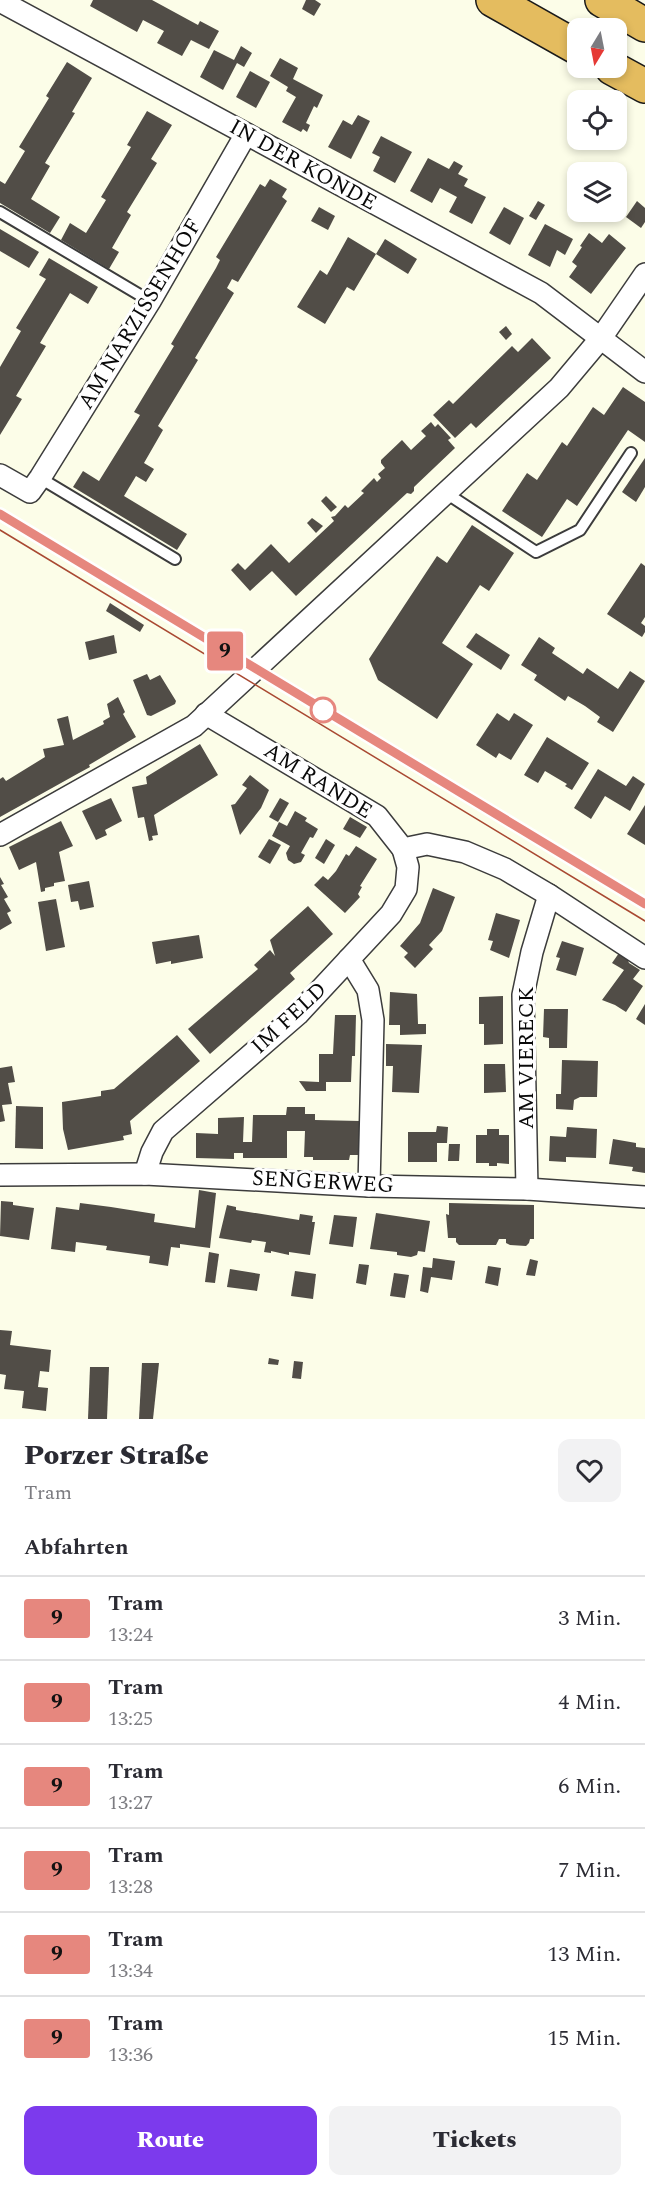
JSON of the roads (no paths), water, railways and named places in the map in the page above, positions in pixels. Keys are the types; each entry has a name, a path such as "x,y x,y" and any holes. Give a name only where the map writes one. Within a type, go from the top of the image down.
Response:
{"highway":[{"path":"493,0 567,42"},
{"path":"602,0 645,26"},
{"path":"627,76 644,86"}],"street":[{"name":"IN DER KONDE","path":"0,1 542,293 645,372"},
{"name":"AM NARZISSENHOF","path":"35,485 150,301 246,134"},
{"path":"0,835 194,726 559,388 601,338 645,274"},
{"path":"0,475 35,485"},
{"name":"AM RANDE","path":"206,714 377,816 403,849"},
{"path":"403,849 427,844 465,852 505,869 645,958"},
{"name":"IM FELD","path":"145,1174 152,1152 163,1131 298,1014 391,914 406,889 408,867 403,849"},
{"name":"AM VIERECK","path":"527,1189 523,995 532,952 549,895"},
{"path":"349,959 368,990 373,1020 369,1186"},
{"name":"SENGERWEG","path":"0,1175 145,1174 369,1186 527,1189 645,1197"}],"lane":[{"path":"0,212 150,301"},
{"path":"446,493 536,552 580,530 631,453"},
{"path":"35,485 176,559"}],"tram line":[{"path":"0,514 645,904"},
{"name":"9","path":"0,514 645,904"},
{"path":"0,530 645,921"}]}
